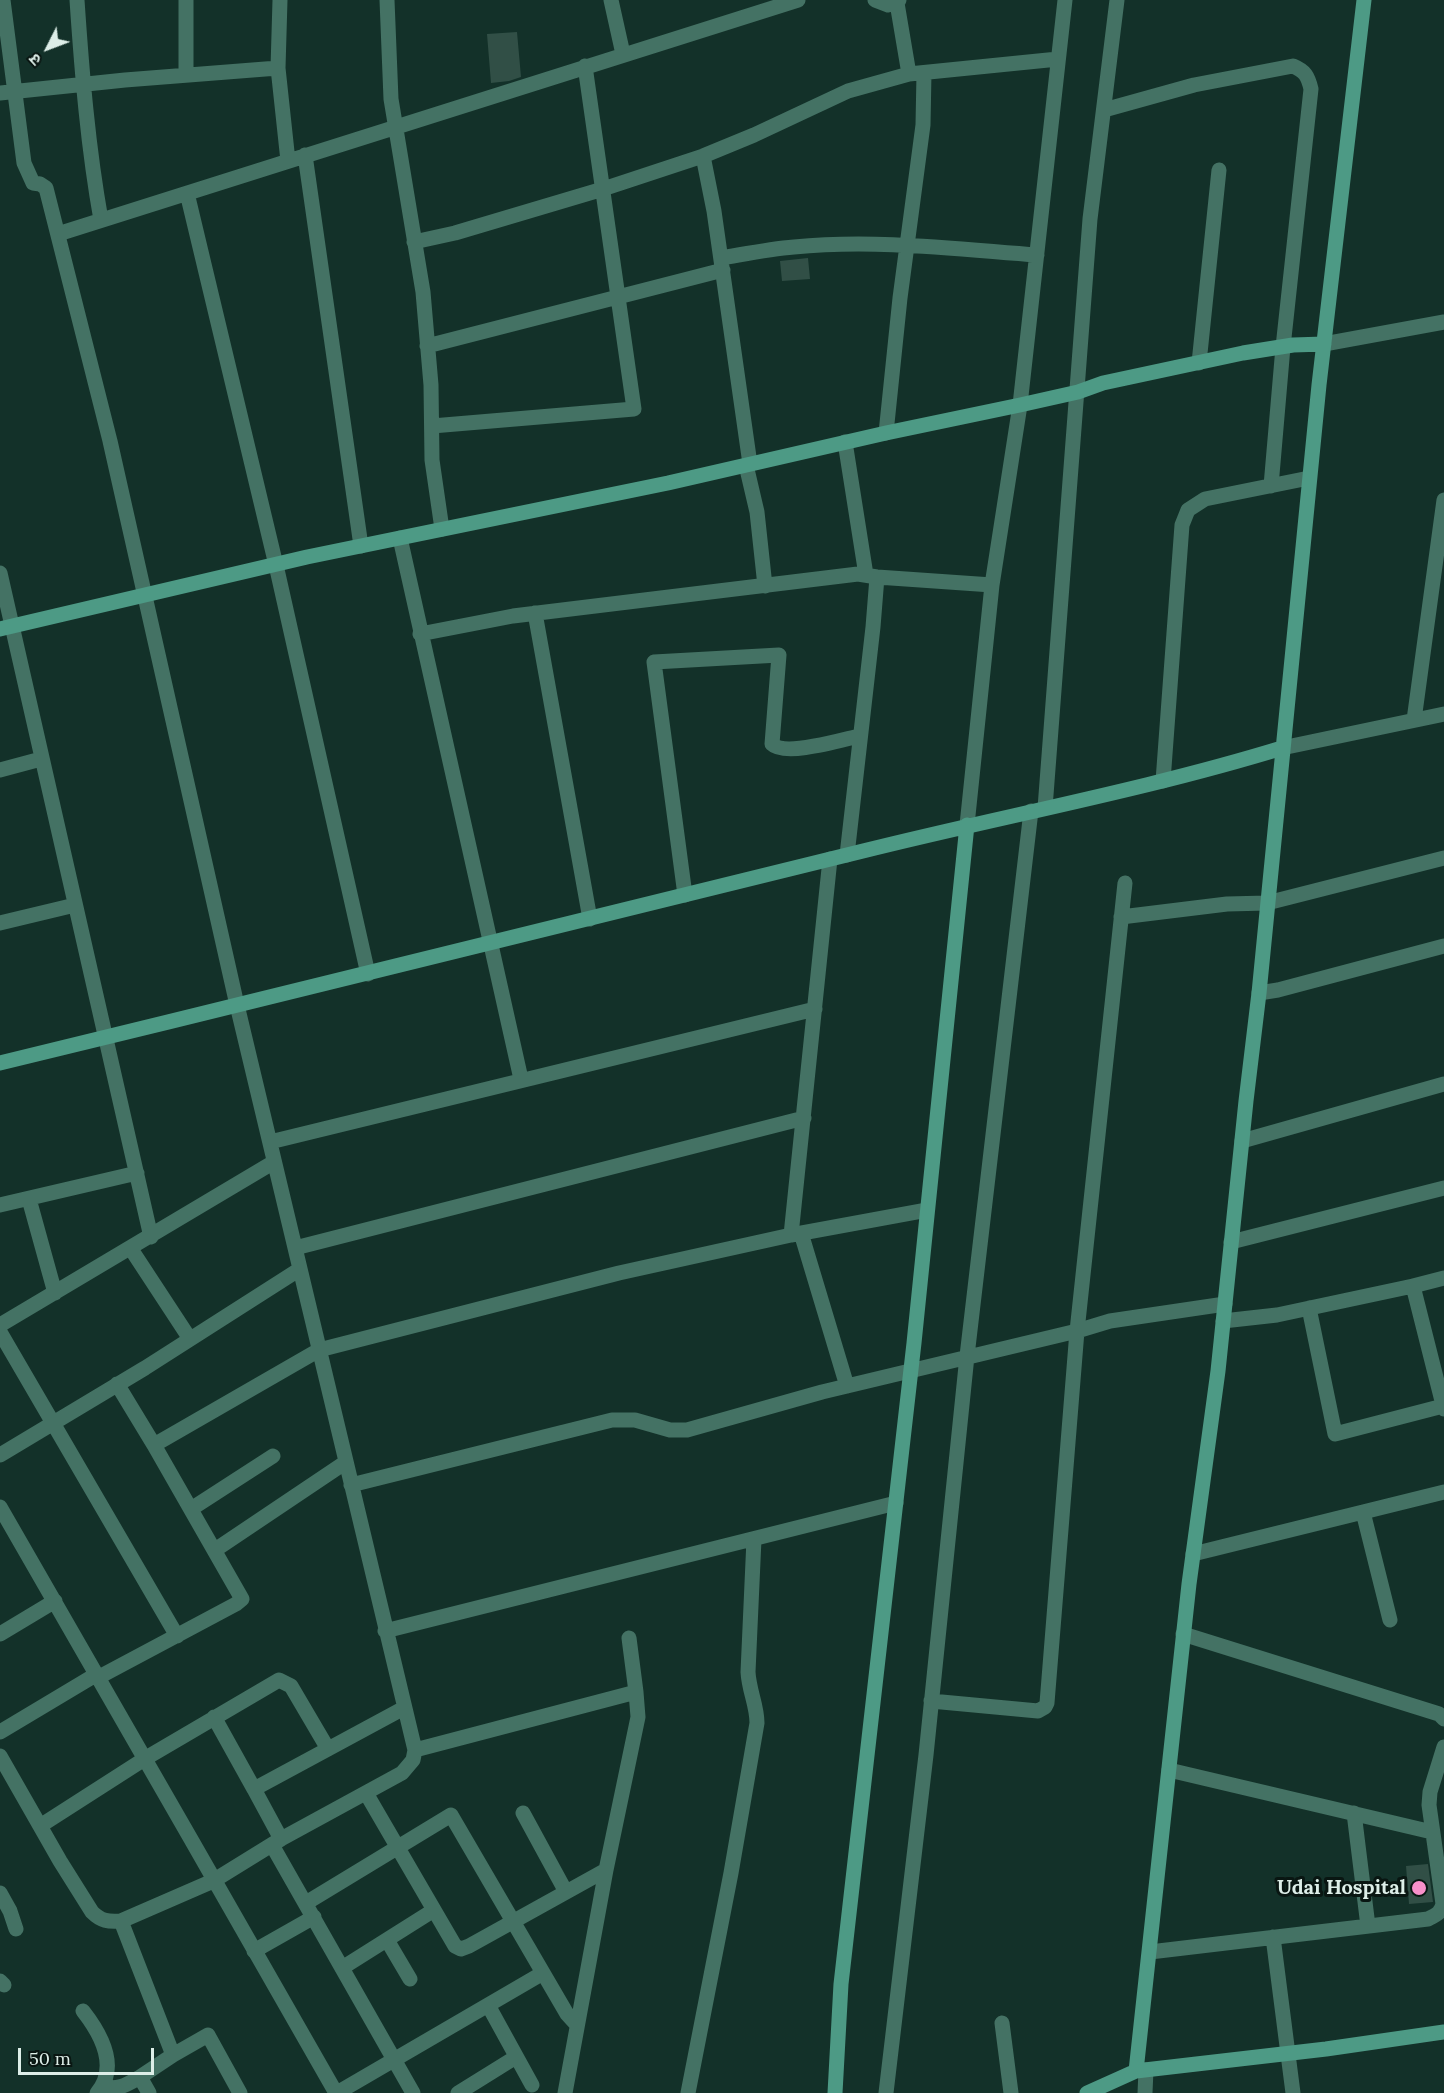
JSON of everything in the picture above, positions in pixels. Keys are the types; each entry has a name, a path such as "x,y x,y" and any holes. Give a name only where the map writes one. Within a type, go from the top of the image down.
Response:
{"street":[{"path":"0,1756 92,1912 99,1919 110,1922 121,1921 213,1881 277,1842 402,1773 412,1760 415,1750 237,1005 110,441 46,188 33,183 24,163 7,92 3,0"},
{"path":"77,0 83,85 94,184 101,220"},
{"path":"186,0 186,75"},
{"path":"280,0 278,68 288,161"},
{"path":"387,0 391,99 423,292 432,426 432,460 442,529"},
{"path":"611,0 623,54"},
{"path":"58,234 798,0"},
{"path":"875,0 888,5 898,2 917,73 923,125 886,433"},
{"path":"835,2093 842,1984 911,1370 992,585 1020,405 1065,0"},
{"path":"886,2093 931,1701 967,1356 1038,809 1078,392 1090,219 1117,0"},
{"path":"1145,2093 1141,2071 1150,1952 1183,1634 1218,1371 1259,993 1324,344 1364,0"},
{"path":"414,242 455,233 603,189 703,156 848,92 917,73 1058,59"},
{"path":"432,426 634,409 585,66"},
{"path":"1104,110 1194,85 1293,66 1301,69 1308,76 1311,89 1283,346 1271,486"},
{"path":"7,92 278,68"},
{"path":"305,155 361,546"},
{"path":"703,156 722,264 748,464 757,512 765,586"},
{"path":"1199,363 1220,170"},
{"path":"187,193 276,565 369,974"},
{"path":"427,346 618,297 722,264 793,247 852,244 1037,255"},
{"path":"6,627 361,546 1020,405 1078,392 1103,383 1283,346 1324,344 1444,322"},
{"path":"845,442 871,576 873,627 847,855"},
{"path":"1163,781 1182,525 1188,510 1205,499 1310,478"},
{"path":"1414,720 1438,588 1444,500"},
{"path":"400,538 521,1079"},
{"path":"0,573 6,627 41,759 152,1237"},
{"path":"420,634 535,613 858,574 992,585"},
{"path":"535,613 590,919"},
{"path":"685,895 654,662 779,655 772,744 777,749 790,750 859,736"},
{"path":"0,1063 967,825 1163,781 1282,748 1444,714"},
{"path":"0,770 41,759"},
{"path":"1121,917 1227,904 1267,903 1444,858"},
{"path":"830,859 804,1118 796,1234 847,1386"},
{"path":"931,1701 1038,1711 1047,1703 1077,1331 1125,883"},
{"path":"0,923 75,905"},
{"path":"1259,993 1444,946"},
{"path":"270,1142 815,1009"},
{"path":"1242,1141 1444,1084"},
{"path":"295,1248 804,1118"},
{"path":"0,1325 152,1237 274,1162"},
{"path":"0,1206 137,1173"},
{"path":"1231,1242 1444,1188"},
{"path":"29,1198 55,1293"},
{"path":"154,1445 319,1350 608,1276 796,1234 927,1210"},
{"path":"131,1249 190,1339"},
{"path":"0,1455 300,1269"},
{"path":"1223,1322 1309,1308 1444,1278"},
{"path":"1309,1308 1335,1434 1444,1408 1439,1365 1413,1286"},
{"path":"351,1485 612,1420 635,1420 670,1430 687,1430 847,1386 1110,1321 1225,1304"},
{"path":"0,1332 177,1636"},
{"path":"0,1732 98,1676 236,1605 242,1599 117,1384"},
{"path":"191,1509 273,1456"},
{"path":"214,1550 346,1462"},
{"path":"1192,1554 1444,1492"},
{"path":"385,1631 896,1503"},
{"path":"0,1507 6,1532 55,1601 336,2093 543,1973"},
{"path":"1364,1512 1390,1620"},
{"path":"688,2093 731,1873 757,1723 757,1713 749,1689 748,1672 754,1539"},
{"path":"0,1634 55,1601"},
{"path":"1183,1634 1439,1713 1444,1719"},
{"path":"565,2093 606,1870 638,1717 629,1638"},
{"path":"40,1826 146,1758 279,1680 291,1686 328,1749"},
{"path":"415,1750 636,1692"},
{"path":"254,1789 404,1708"},
{"path":"214,1717 254,1789 306,1903 413,2093"},
{"path":"1150,1952 1443,1917 1443,1894 1430,1817 1444,1747"},
{"path":"1169,1770 1432,1832"},
{"path":"366,1793 454,1946 461,1949 606,1870"},
{"path":"523,1813 566,1892"},
{"path":"1354,1814 1368,1926"},
{"path":"306,1903 451,1815 567,2014 577,2025"},
{"path":"0,1893 10,1911 16,1929"},
{"path":"342,1968 434,1910"},
{"path":"254,1951 314,1917"},
{"path":"121,1921 173,2055"},
{"path":"1274,1937 1293,2093"},
{"path":"387,1940 410,1979"},
{"path":"488,2005 532,2085"},
{"path":"83,2011 92,2022 105,2049 108,2064 107,2077 100,2090"},
{"path":"1002,2023 1011,2093"},
{"path":"1087,2093 1141,2071 1288,2054 1444,2032"},
{"path":"100,2090 123,2088 208,2035 240,2093"},
{"path":"458,2093 479,2087 516,2057"},
{"path":"140,2077 149,2093"}],"building":[{"path":"517,32 521,77 491,83 487,34"},
{"path":"808,258 810,279 782,281 780,261"},
{"path":"1428,1864 1433,1902 1409,1904 1406,1866"}],"place":[{"name":"Udai Hospital","path":"1419,1888"}]}
